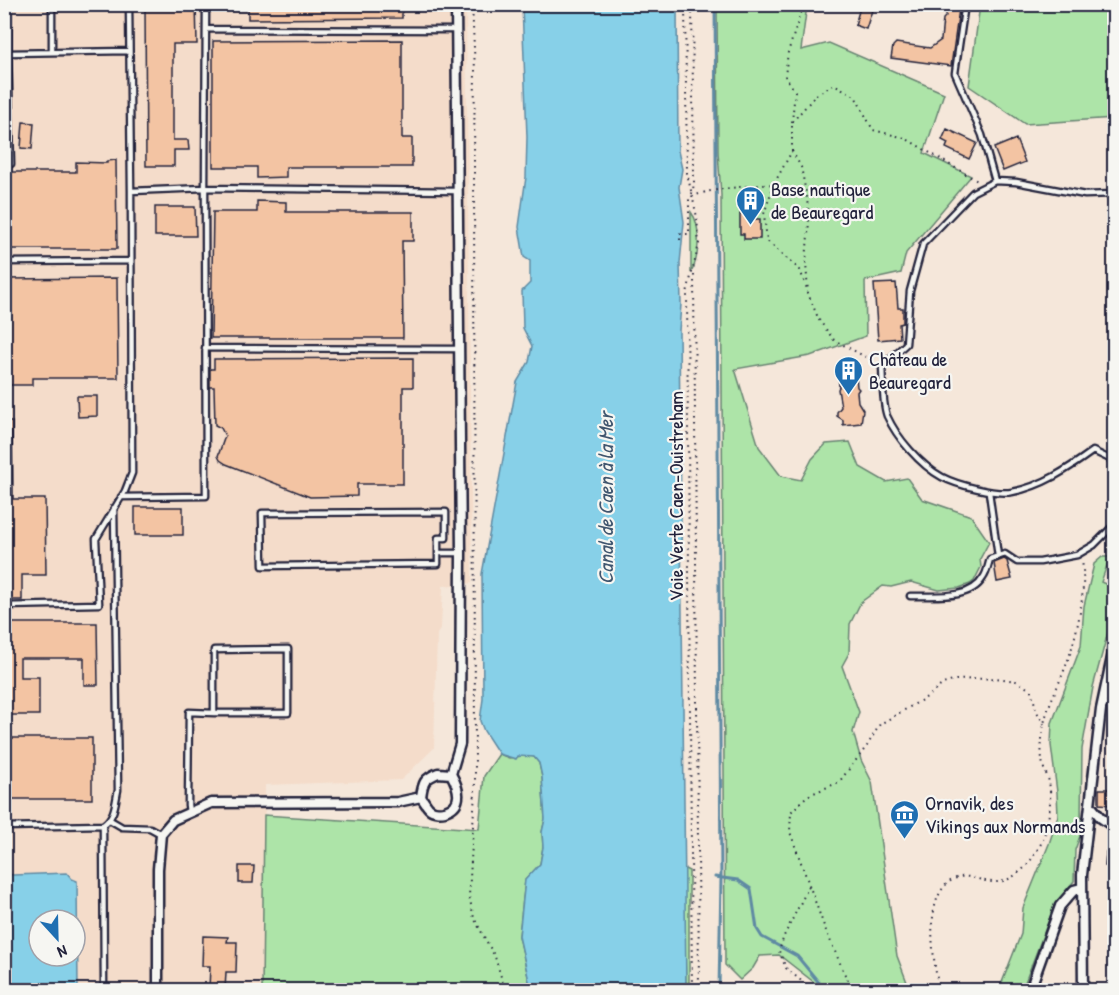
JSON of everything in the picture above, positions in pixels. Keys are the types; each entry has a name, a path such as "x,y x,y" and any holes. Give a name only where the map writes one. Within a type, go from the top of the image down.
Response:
{"street":[{"path":"451,774 438,773 426,778 422,797 430,809 442,812 454,807 459,801 458,787 451,774 460,744 461,554 456,4"},
{"path":"1083,990 1082,888 1102,706 1114,648"},
{"path":"158,990 158,869 162,834 173,820 211,803 398,802 422,797"},
{"path":"1090,805 1101,818 1114,827"},
{"path":"1030,990 1060,906 1074,890 1082,888"}],"lane":[{"path":"4,164 11,164 6,53 8,4"},
{"path":"52,4 52,52"},
{"path":"4,606 99,604 96,539 121,497 132,473 129,4"},
{"path":"121,497 206,496 206,4"},
{"path":"965,4 954,72 982,135 995,181"},
{"path":"206,29 456,30"},
{"path":"6,53 129,51"},
{"path":"1114,194 1085,195 1016,182 995,181 973,192 923,244 910,291 906,344 882,366 886,413 892,426 922,461 942,477 990,492 1011,492 1048,480 1093,451 1114,461"},
{"path":"131,191 205,188 457,191"},
{"path":"4,262 131,261"},
{"path":"205,348 459,349"},
{"path":"990,492 998,556"},
{"path":"4,827 103,825 110,820 118,790 114,508"},
{"path":"446,512 446,538 438,538 438,553 438,564 262,566 262,513 446,512"},
{"path":"910,596 955,594 971,590 983,579 990,559 1005,554 1017,562 1040,562 1077,555 1094,545 1114,525"},
{"path":"438,553 461,554"},
{"path":"189,812 189,712 214,713 288,713 288,649 214,650 214,713"},
{"path":"1102,706 1114,704"},
{"path":"110,820 123,827 150,828 162,834"},
{"path":"103,825 104,990"}],"path":[{"path":"472,4 476,70 474,153 475,791 468,896 474,918 495,957 505,990"},
{"name":"Voie Verte Caen-Ouistreham","path":"686,4 687,173 697,217 699,244 687,293 692,990"},
{"path":"680,234 689,234 689,199 694,184 692,4"},
{"path":"804,4 788,52 784,76 795,91 792,151 774,184 764,214 767,241 800,270 819,320 834,340 882,366"},
{"path":"792,122 816,95 834,84 855,96 873,130 904,138 986,186"},
{"path":"792,151 801,167 807,198 808,292"},
{"path":"691,196 703,192 774,184"},
{"path":"680,228 680,240"},
{"path":"693,272 699,990"},
{"path":"939,990 932,924 936,902 943,888 954,879 967,878 992,884 1009,880 1029,864 1044,837 1049,782 1043,765 1044,724 1049,706 1066,668 1074,639 1084,576 1081,552"},
{"path":"855,990 846,977 809,886 790,832 791,812 807,796 838,782 867,746 880,724 927,697 943,684 956,680 996,678 1016,681 1031,690 1037,712 1044,724"},
{"path":"809,886 779,951 786,968 812,990"}],"shaded area":[{"path":"5,5 466,5 472,583 443,586 441,628 437,634 434,748 401,780 265,785 262,990 5,990"}],"green space":[{"path":"717,5 807,5 801,50 829,43 944,93 924,153 971,176 906,253 901,273 865,281 866,336 810,356 735,369 759,447 781,476 801,480 812,459 826,444 850,442 860,467 886,482 907,478 922,499 971,516 989,542 980,559 981,567 970,584 959,588 939,590 911,582 891,587 883,586 861,602 850,624 849,653 842,666 859,712 853,732 861,760 872,782 897,956 910,990 824,990 779,955 760,956 753,968 740,980 725,965 721,195 718,152"},
{"path":"980,5 1114,5 1114,118 1025,124 969,86"},
{"path":"691,212 697,225 698,242 691,273"},
{"path":"1102,557 1110,557 1101,582 1114,588 1114,610 1093,687 1082,749 1081,821 1080,836 1075,850 1074,881 1055,904 1022,990 999,990 1021,934 1023,908 1058,816 1051,745 1052,723 1081,646 1084,606 1094,564"},
{"path":"499,754 509,758 529,755 534,757 539,763 542,777 545,819 542,832 543,847 540,864 525,880 519,936 531,990 262,990 264,815 479,829 484,776"},
{"path":"683,868 689,871 689,990 686,990"}],"water":[{"name":"Canal de Caen à la Mer","path":"522,5 677,5 678,151 682,169 679,187 684,222 680,263 679,331 686,990 531,990 519,936 525,880 540,864 543,847 542,832 545,819 542,777 539,763 534,757 518,756 516,759 499,754 480,721 483,699 482,574 517,382 529,362 532,346 523,328 522,291 530,283 530,261 524,257 519,227 526,177 527,137"},
{"path":"4,873 13,875 67,873 77,881 77,908 27,908 27,968 78,968 78,990 5,990"}],"building":[{"path":"145,4 196,4 197,44 173,44 173,140 188,140 189,150 174,150 174,166 146,166"},
{"path":"248,4 402,4 402,18 248,19"},
{"path":"861,4 874,4 866,29 855,25"},
{"path":"947,8 959,9 951,66 891,58 893,46 896,43 930,48 941,40 943,19"},
{"path":"402,40 402,138 412,138 412,167 286,167 286,177 257,178 257,167 213,167 213,41"},
{"path":"23,122 34,123 32,149 21,148"},
{"path":"947,129 977,143 969,159 946,148 948,143 942,140"},
{"path":"1016,139 1025,162 1003,171 994,148"},
{"path":"116,160 117,249 4,249 4,172 76,172 76,162 107,163 107,161"},
{"path":"257,201 286,202 286,212 413,212 413,241 402,241 403,338 211,338 213,212 257,212"},
{"path":"155,207 195,207 196,236 155,236"},
{"name":"Base nautique de Beauregard","path":"740,214 755,214 755,219 760,219 760,239 744,239 744,234 740,234"},
{"path":"117,278 118,378 32,378 32,385 4,385 4,279"},
{"path":"896,283 898,308 903,308 903,323 899,324 900,338 878,340 874,284"},
{"path":"413,358 413,387 403,387 403,484 357,484 357,496 310,497 220,460 218,456 225,436 221,428 215,425 214,387 210,387 210,369 214,369 214,359"},
{"name":"Château de Beauregard","path":"843,364 850,364 859,373 856,376 859,389 858,402 863,410 861,423 843,425 843,420 837,416 841,407 838,370"},
{"path":"77,396 97,396 97,416 78,417"},
{"path":"4,422 12,422 13,499 45,499 46,575 22,575 22,600 4,600"},
{"path":"135,507 183,507 183,535 135,535"},
{"path":"1004,559 1007,561 1012,579 997,582 994,563"},
{"path":"4,623 97,623 98,685 84,685 84,658 20,658 20,677 39,677 39,715 4,715"},
{"path":"4,738 92,738 92,799 4,799"},
{"path":"1099,789 1112,789 1112,805 1099,804"},
{"path":"1106,852 1114,852 1114,866 1105,866"},
{"path":"239,866 254,866 253,883 239,883"},
{"path":"203,936 228,937 227,942 237,942 236,972 226,972 225,990 209,990 210,966 202,966"}],"waterway":[{"path":"715,4 721,878 719,990"},
{"path":"715,877 738,880 751,889 757,929 762,937 797,956 825,990"}],"place":[{"name":"Base nautique de Beauregard","path":"750,226"},
{"name":"Château de Beauregard","path":"848,396"},
{"name":"Ornavik, des Vikings aux Normands","path":"904,840"}]}
